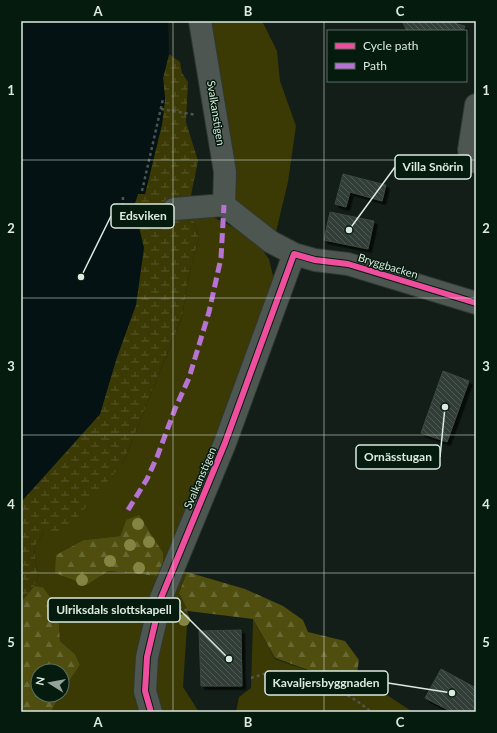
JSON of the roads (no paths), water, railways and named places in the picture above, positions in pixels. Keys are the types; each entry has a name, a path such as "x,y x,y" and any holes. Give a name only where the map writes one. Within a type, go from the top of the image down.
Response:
{"lane":[{"name":"Svalkanstigen","path":"200,21 225,172 224,205"},
{"path":"476,105 469,150 476,162"},
{"path":"174,209 224,205 271,242 294,254"},
{"name":"Svalkanstigen","path":"151,712 145,691 147,657 161,598 225,444 294,254"},
{"name":"Bryggbacken","path":"294,254 315,260 348,264 476,303"}],"place":[{"name":"Villa Snörin","path":"349,230"},
{"name":"Edsviken","path":"81,277"},
{"name":"Ornässtugan","path":"445,407"},
{"name":"Ulriksdals slottskapell","path":"229,659"},
{"name":"Kavaljersbyggnaden","path":"452,693"}]}
